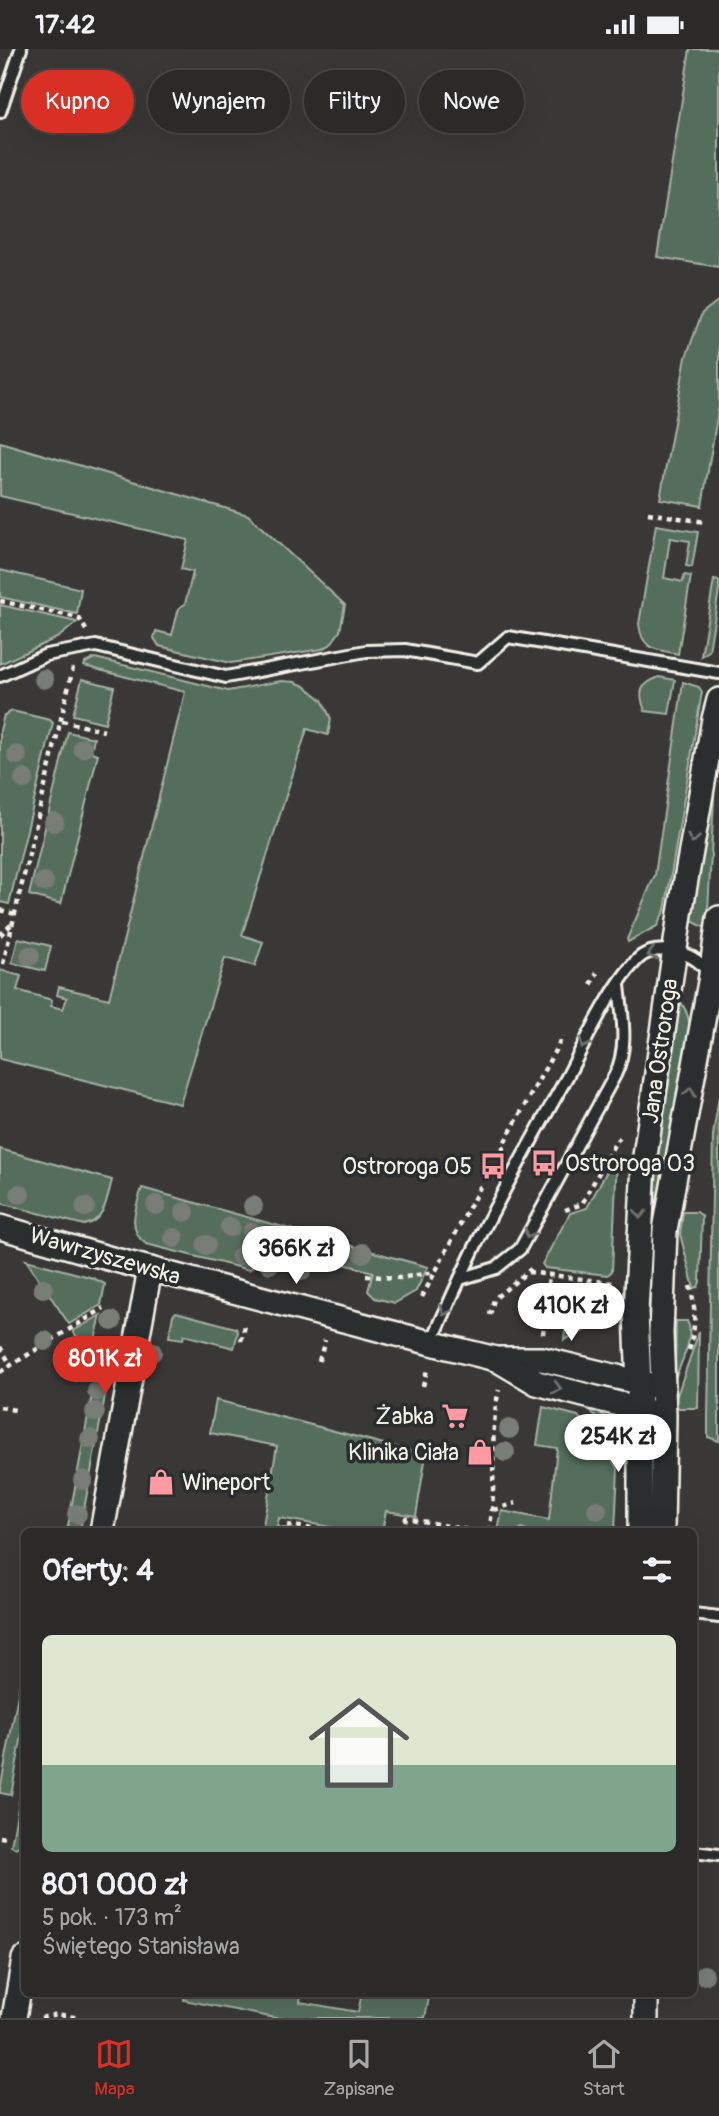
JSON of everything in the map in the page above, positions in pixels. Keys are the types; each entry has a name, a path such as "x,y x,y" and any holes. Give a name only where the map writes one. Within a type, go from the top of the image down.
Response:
{"street":[{"name":"Jana Ostroroga","path":"640,1528 640,1410 636,1312 641,1191 674,952 719,700"},
{"name":"Jana Ostroroga","path":"662,1528 664,1416 661,1333 665,1230 719,918"},
{"name":"Wawrzyszewska","path":"0,1227 496,1359 542,1359 663,1388"},
{"path":"103,1528 150,1269"},
{"name":"Wawrzyszewska","path":"496,1359 537,1383 664,1416"},
{"path":"13,2018 21,1975"},
{"path":"646,1997 646,2018"}],"lane":[{"path":"0,112 22,49"},
{"path":"0,676 46,656 96,646 226,677 366,651 405,650 478,663 508,637 719,673"},
{"path":"431,1343 484,1228 619,985 642,956 659,951 674,952 700,962 710,982"},
{"path":"460,1279 496,1268 520,1249 615,1076 625,1038 619,985"},
{"path":"697,1614 719,1617"},
{"path":"697,1852 719,1855"}],"path":[{"path":"648,513 705,522"},
{"path":"0,601 79,618 96,646"},
{"path":"3,964 74,671 73,650"},
{"path":"62,721 104,731"},
{"path":"0,910 15,914"},
{"path":"0,935 13,923"},
{"path":"366,1276 400,1278 435,1272"},
{"path":"527,1272 616,1283"},
{"path":"542,1340 550,1275"},
{"path":"0,1372 104,1308"},
{"path":"566,1310 619,1311"},
{"path":"241,1341 246,1322"},
{"path":"319,1361 325,1340"},
{"path":"0,1347 11,1365"},
{"path":"423,1386 427,1370"},
{"path":"490,1528 494,1510 492,1406 499,1389"},
{"path":"0,1407 15,1410"},
{"path":"494,1510 516,1503"},
{"path":"404,1528 406,1518 458,1528"},
{"path":"287,1525 307,1528"},
{"path":"0,1837 7,1838"},
{"path":"41,2018 79,2018"}],"green space":[{"path":"690,49 719,49 719,267 657,257"},
{"path":"719,300 719,405 702,506 660,499 686,357 702,313"},
{"path":"0,442 248,515 345,605 340,631 330,645 322,649 231,663 159,646 154,638 156,631 172,635 179,608 185,604 193,572 181,569 188,540 0,496"},
{"path":"656,525 698,532 692,567 686,566 690,541 670,538 664,578 683,582 684,575 691,576 678,654 647,644 639,624"},
{"path":"0,570 81,589 77,614 0,597"},
{"path":"714,580 719,581 719,590 709,651 701,656"},
{"path":"0,605 77,622 59,637 0,664"},
{"path":"95,658 228,691 281,681 295,682 305,686 322,700 331,719 328,735 307,729 242,935 263,942 255,966 225,958 180,1104 0,1059 0,970 21,976 17,990 52,1000 51,1006 63,1009 67,998 57,995 59,987 109,999 185,692 84,666"},
{"path":"659,677 675,680 669,714 645,711 643,704 641,694 644,686"},
{"path":"82,679 114,687 105,723 73,715"},
{"path":"683,682 699,687 702,692 665,910 657,926 628,942 655,875"},
{"path":"12,711 53,723 9,904 0,902 0,730 4,715"},
{"path":"68,732 94,738 91,752 98,754 61,904 29,895"},
{"path":"715,780 707,929 690,920"},
{"path":"18,938 51,946 45,971 12,963"},
{"path":"678,999 689,1020 690,1044 680,1092 676,1093 679,1094 655,1227 652,1229 650,1286 654,1166 665,1090 668,1088 667,1078"},
{"path":"719,1096 719,1441 708,1437 708,1417 713,1135"},
{"path":"0,1149 112,1180 101,1214 91,1223 84,1225 0,1203"},
{"path":"614,1158 617,1158 612,1271 608,1275 545,1268 542,1264 570,1213 587,1208"},
{"path":"142,1188 428,1267 416,1291 395,1303 375,1298 368,1291 373,1272 271,1244 258,1251 254,1266 249,1270 146,1244 134,1225 135,1210"},
{"path":"683,1212 697,1212 702,1216 700,1282 698,1287 694,1288 680,1234"},
{"path":"26,1260 93,1278 105,1284 101,1305 69,1324"},
{"path":"571,1285 606,1289 611,1294 607,1306 571,1304 569,1297 574,1297 575,1294 570,1292"},
{"path":"176,1312 236,1328 238,1332 234,1348 184,1335 183,1339 169,1337"},
{"path":"101,1315 93,1348 87,1353 73,1331"},
{"path":"572,1316 601,1316 588,1329 564,1340 566,1320"},
{"path":"676,1321 687,1321 690,1334 675,1379"},
{"path":"699,1332 698,1408 679,1408 674,1404"},
{"path":"94,1383 107,1385 81,1528 68,1528"},
{"path":"216,1400 426,1455 416,1516 386,1511 383,1528 336,1528 279,1518 277,1527 283,1528 263,1528 277,1446 210,1433"},
{"path":"543,1407 578,1416 618,1468 615,1528 499,1528 502,1511 549,1520 557,1448 537,1445"},
{"path":"591,1408 605,1416 621,1433 628,1456 590,1410"},
{"path":"21,1679 21,1740 11,1795 0,1793"},
{"path":"21,1791 21,1845 15,1848 11,1846"},
{"path":"184,1997 301,1997 300,2002 358,2012 361,1997 429,1997 425,2018 275,2018 184,2000"}],"place":[{"name":"Ostroroga 03","path":"544,1163"},
{"name":"Ostroroga 05","path":"493,1166"},
{"name":"Żabka","path":"455,1416"},
{"name":"Klinika Ciała","path":"480,1452"},
{"name":"Wineport","path":"161,1482"}]}
